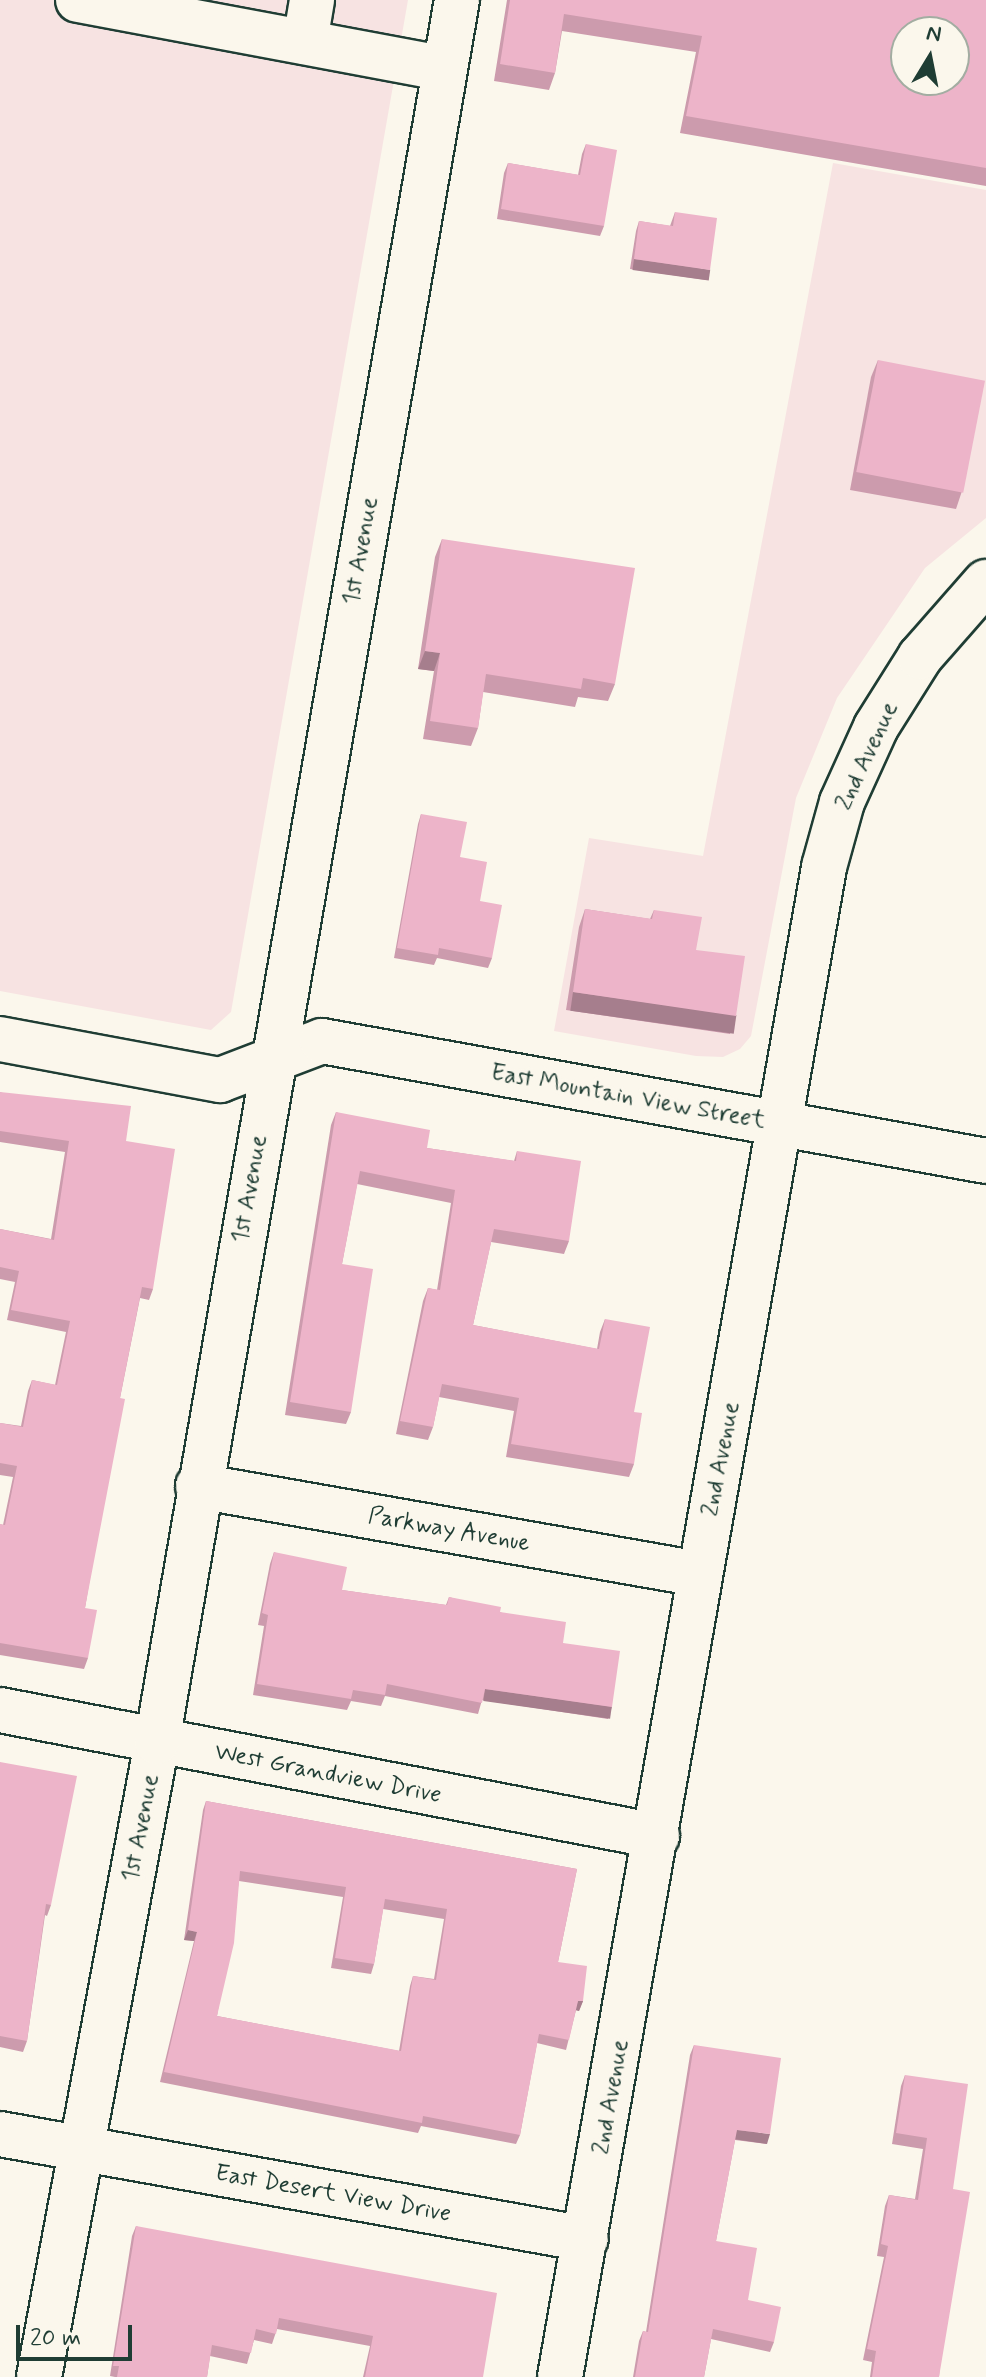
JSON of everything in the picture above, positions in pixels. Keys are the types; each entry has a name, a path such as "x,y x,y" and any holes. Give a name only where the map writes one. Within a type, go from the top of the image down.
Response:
{"street":[{"path":"78,0 445,69"},
{"path":"305,42 312,0"},
{"name":"1st Avenue","path":"39,2377 157,1742 198,1486 457,0"},
{"name":"2nd Avenue","path":"560,2377 657,1836 699,1574 783,1125 824,867 842,802 876,727 920,657 986,582"},
{"name":"East Mountain View Street","path":"0,1039 220,1080 322,1041 986,1161"},
{"name":"Parkway Avenue","path":"198,1486 699,1574"},
{"name":"West Grandview Drive","path":"0,1710 657,1836"},
{"name":"East Desert View Drive","path":"0,2134 586,2239"}],"shaded area":[{"path":"0,0 408,0 231,1012 211,1030 0,991"},
{"path":"833,163 986,190 986,518 925,568 837,698 796,798 751,1036 740,1049 723,1057 696,1056 554,1031 589,838 703,856"}],"building":[{"path":"510,0 986,0 986,168 686,116 702,36 564,14 555,73 500,64"},
{"path":"586,144 617,150 604,226 501,209 508,163 580,175"},
{"path":"675,212 717,218 710,270 634,259 639,221 673,226"},
{"path":"878,360 985,381 963,493 856,472"},
{"path":"442,539 635,568 615,684 583,678 581,689 486,674 478,728 430,721 440,653 425,651"},
{"path":"421,814 467,822 460,857 487,862 480,901 502,905 492,958 439,948 438,955 397,948"},
{"path":"585,909 652,919 654,910 702,917 696,950 745,956 736,1016 573,992"},
{"path":"0,1092 131,1106 126,1141 175,1149 153,1289 142,1287 120,1398 125,1399 85,1608 97,1610 88,1658 0,1643 0,1524 5,1525 17,1466 0,1463 0,1423 23,1427 32,1380 57,1385 70,1321 11,1310 19,1271 0,1267 0,1229 54,1240 69,1141 0,1131"},
{"path":"336,1112 430,1130 427,1148 516,1161 517,1151 581,1161 569,1241 494,1229 473,1325 599,1349 605,1319 650,1327 634,1412 642,1413 634,1464 511,1444 519,1398 442,1384 433,1427 400,1421 428,1288 440,1290 455,1190 360,1171 342,1264 373,1269 351,1412 290,1402"},
{"path":"274,1552 347,1567 342,1590 447,1605 449,1597 501,1607 500,1612 566,1622 563,1643 620,1651 612,1707 485,1689 482,1703 387,1684 385,1695 353,1690 351,1699 257,1684 268,1615 262,1613"},
{"path":"0,1762 77,1776 51,1905 46,1904 27,2041 0,2036"},
{"path":"206,1801 577,1869 558,1962 587,1966 583,2001 578,2001 569,2040 539,2034 520,2135 423,2116 422,2123 164,2072 197,1932 188,1930","holes":["240,1871 346,1887 335,1958 374,1964 385,1899 447,1909 436,1980 413,1976 401,2051 217,2016 234,1943"]},
{"path":"694,2045 781,2058 770,2134 737,2130 716,2241 757,2248 748,2300 781,2307 774,2342 713,2329 704,2377 635,2377 643,2331 648,2332"},
{"path":"905,2075 968,2084 953,2189 970,2192 939,2377 872,2377 876,2351 867,2349 888,2246 881,2244 889,2195 918,2200 927,2138 896,2133"},
{"path":"136,2226 497,2293 483,2377 365,2377 373,2336 279,2318 276,2334 256,2329 251,2353 212,2345 207,2377 117,2377 119,2366 113,2366"}]}
